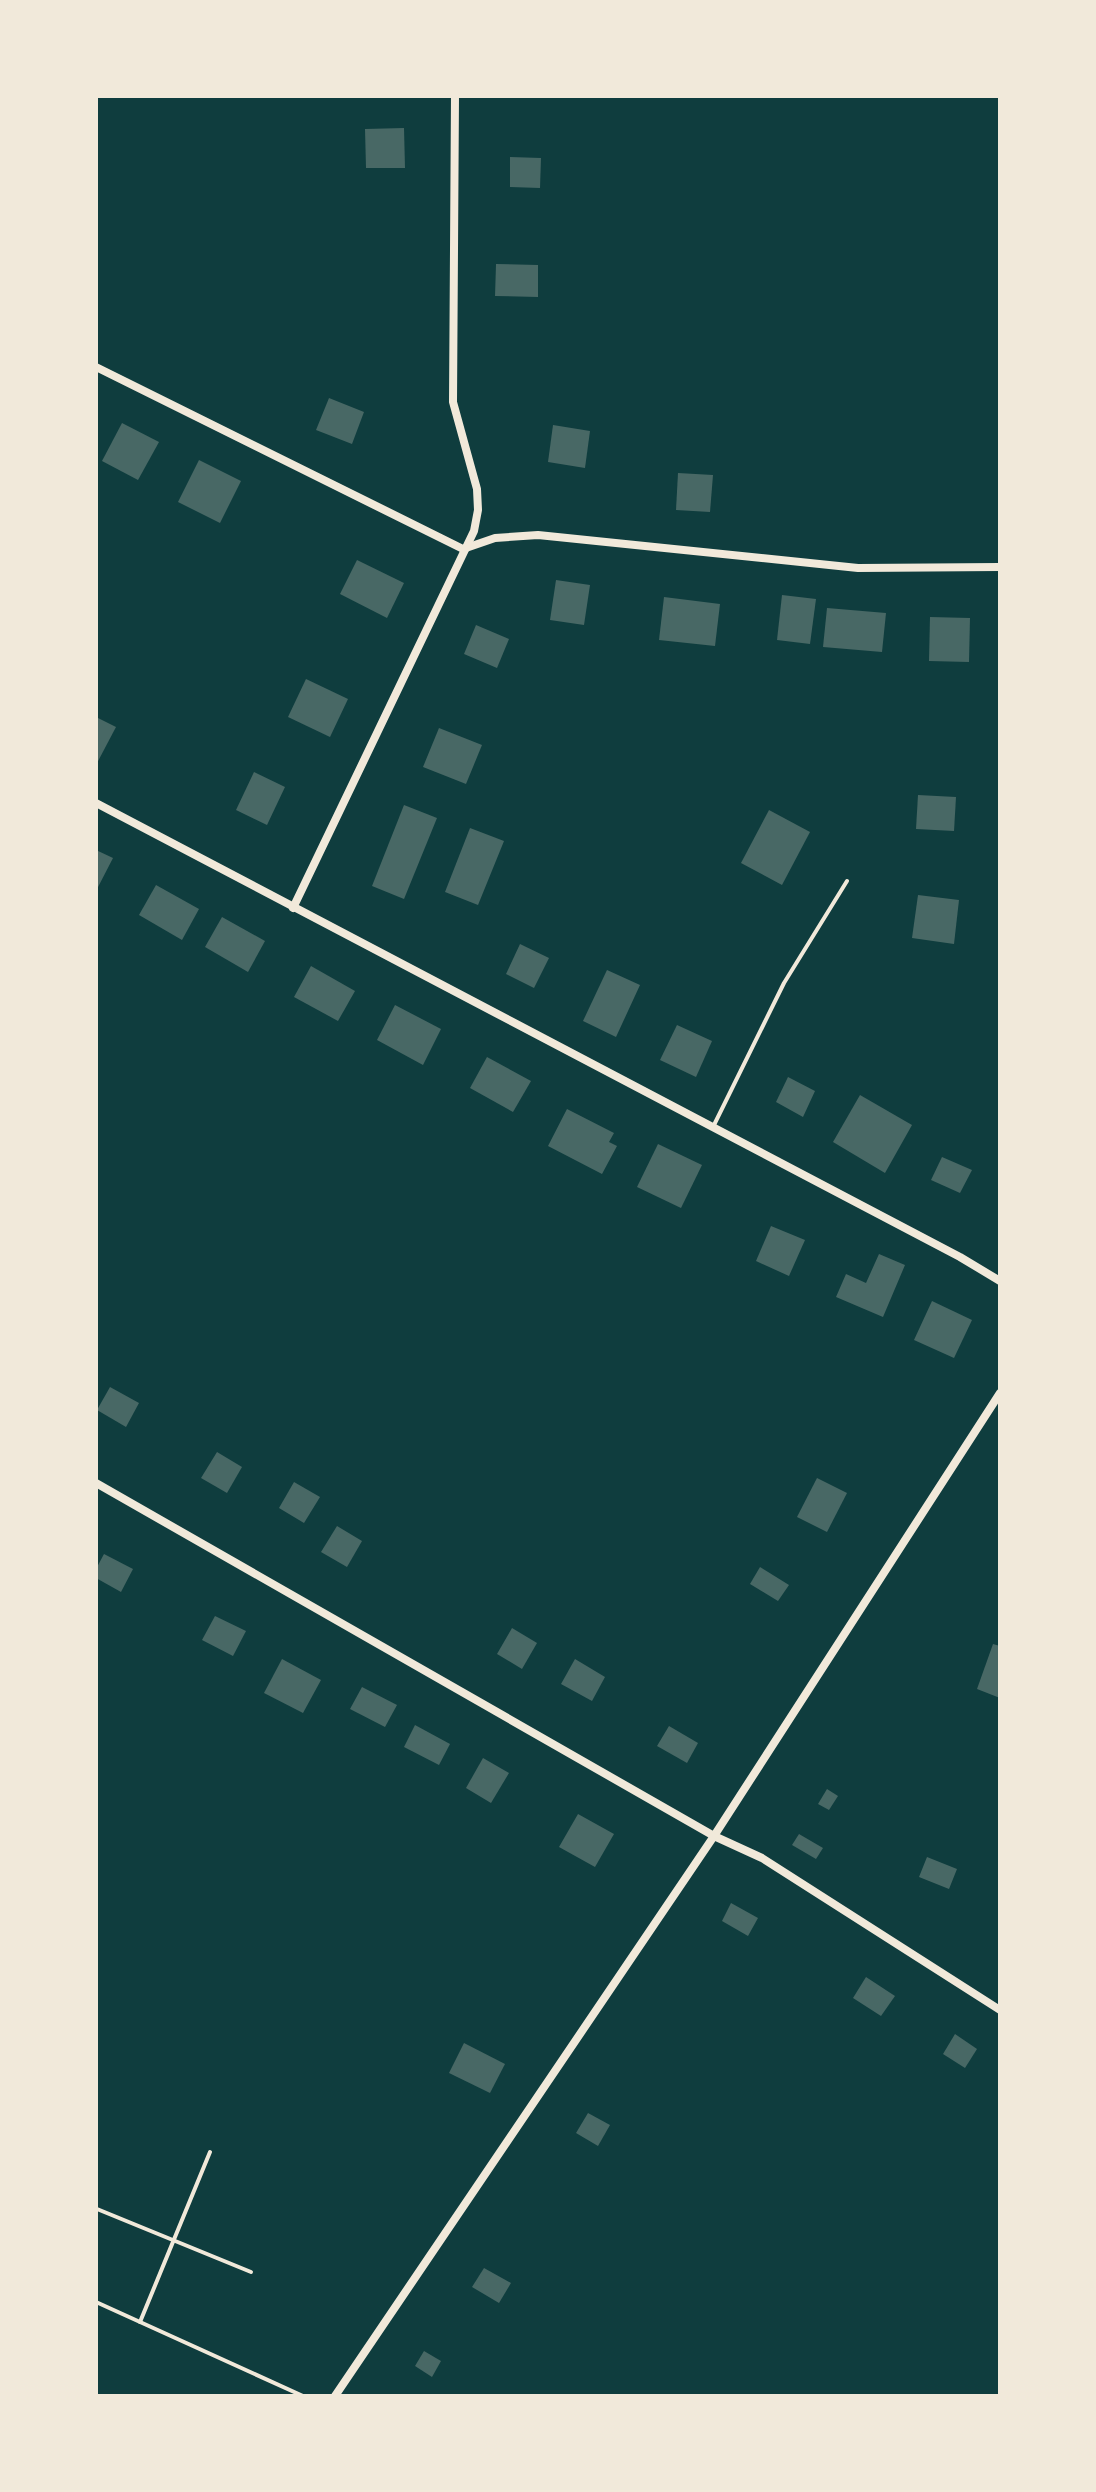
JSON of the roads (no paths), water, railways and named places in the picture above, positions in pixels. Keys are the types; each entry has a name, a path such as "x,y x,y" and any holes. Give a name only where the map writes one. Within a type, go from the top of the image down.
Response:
{"street":[{"path":"293,908 474,531 478,510 477,489 453,402 455,96"},
{"path":"96,367 463,549 495,538 538,535 858,568 1000,567"},
{"path":"96,803 960,1257 1000,1281"},
{"path":"335,2396 714,1836 1000,1393"},
{"path":"96,1483 714,1836 762,1858 1000,2010"}],"lane":[{"path":"712,1128 784,983 847,881"},
{"path":"140,2322 210,2152"},
{"path":"97,2209 251,2272"},
{"path":"96,2302 303,2396"}]}
